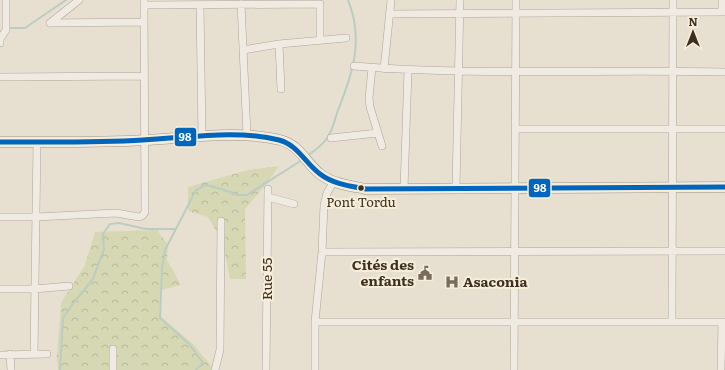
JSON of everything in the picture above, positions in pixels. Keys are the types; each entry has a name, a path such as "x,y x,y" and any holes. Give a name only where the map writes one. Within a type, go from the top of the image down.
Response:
{"main road":[{"path":"0,142 145,141 202,137 247,136 279,140 298,148 314,169 322,176 349,186 366,189 725,188"}],"street":[{"path":"79,0 50,23 144,22"},
{"path":"384,69 391,0"},
{"path":"456,188 460,0"},
{"path":"514,370 516,0"},
{"path":"672,0 672,322"},
{"path":"389,14 724,12 722,0"},
{"path":"0,217 36,217 116,213 139,217 145,212 144,3 200,5 241,4 252,2 320,4 320,40"},
{"path":"0,43 3,30 4,3"},
{"path":"241,4 247,136"},
{"path":"200,5 202,137"},
{"path":"243,50 279,44 346,38"},
{"path":"279,44 281,89"},
{"path":"354,66 384,69 459,72 725,72"},
{"path":"372,68 369,98 370,107 382,146"},
{"path":"404,188 408,70"},
{"path":"0,77 144,76"},
{"path":"515,129 725,129"},
{"path":"331,138 378,133"},
{"path":"34,354 37,142"},
{"path":"315,370 315,322 322,252 324,205 327,193 334,181"},
{"name":"Rue 55","path":"266,370 268,193 294,204"},
{"path":"215,370 220,350 221,221"},
{"path":"322,252 725,251"},
{"path":"0,289 34,289 69,286"},
{"path":"315,322 724,322 721,370"},
{"path":"113,349 113,370"},
{"path":"10,354 11,370"},
{"path":"0,355 47,354"}],"green space":[{"path":"279,166 245,209 246,279 230,279 223,243 208,217 188,211 188,187 248,170"},
{"path":"157,230 168,245 167,260 181,285 160,290 159,315 193,344 213,368 212,370 58,370 57,357 61,303 85,265 95,232"}],"waterway":[{"path":"10,28 25,28 66,0"},
{"path":"307,156 320,146 329,135 352,69 356,42 353,14 348,0"},
{"path":"196,370 203,363 189,344 160,318 162,269 165,250 196,190 206,185 238,195 247,195 302,160"},
{"path":"60,370 63,318 93,279 104,249 103,234 110,224 119,223 146,229 176,229"}],"transit line":[{"name":"98","path":"0,142 107,142 211,135 245,135 262,137 286,142 315,170 330,180 366,189 725,187"}],"place":[{"name":"Pont Tordu","path":"361,188"},
{"name":"Cités des enfants","path":"425,273"},
{"name":"Asaconia","path":"452,282"}]}
